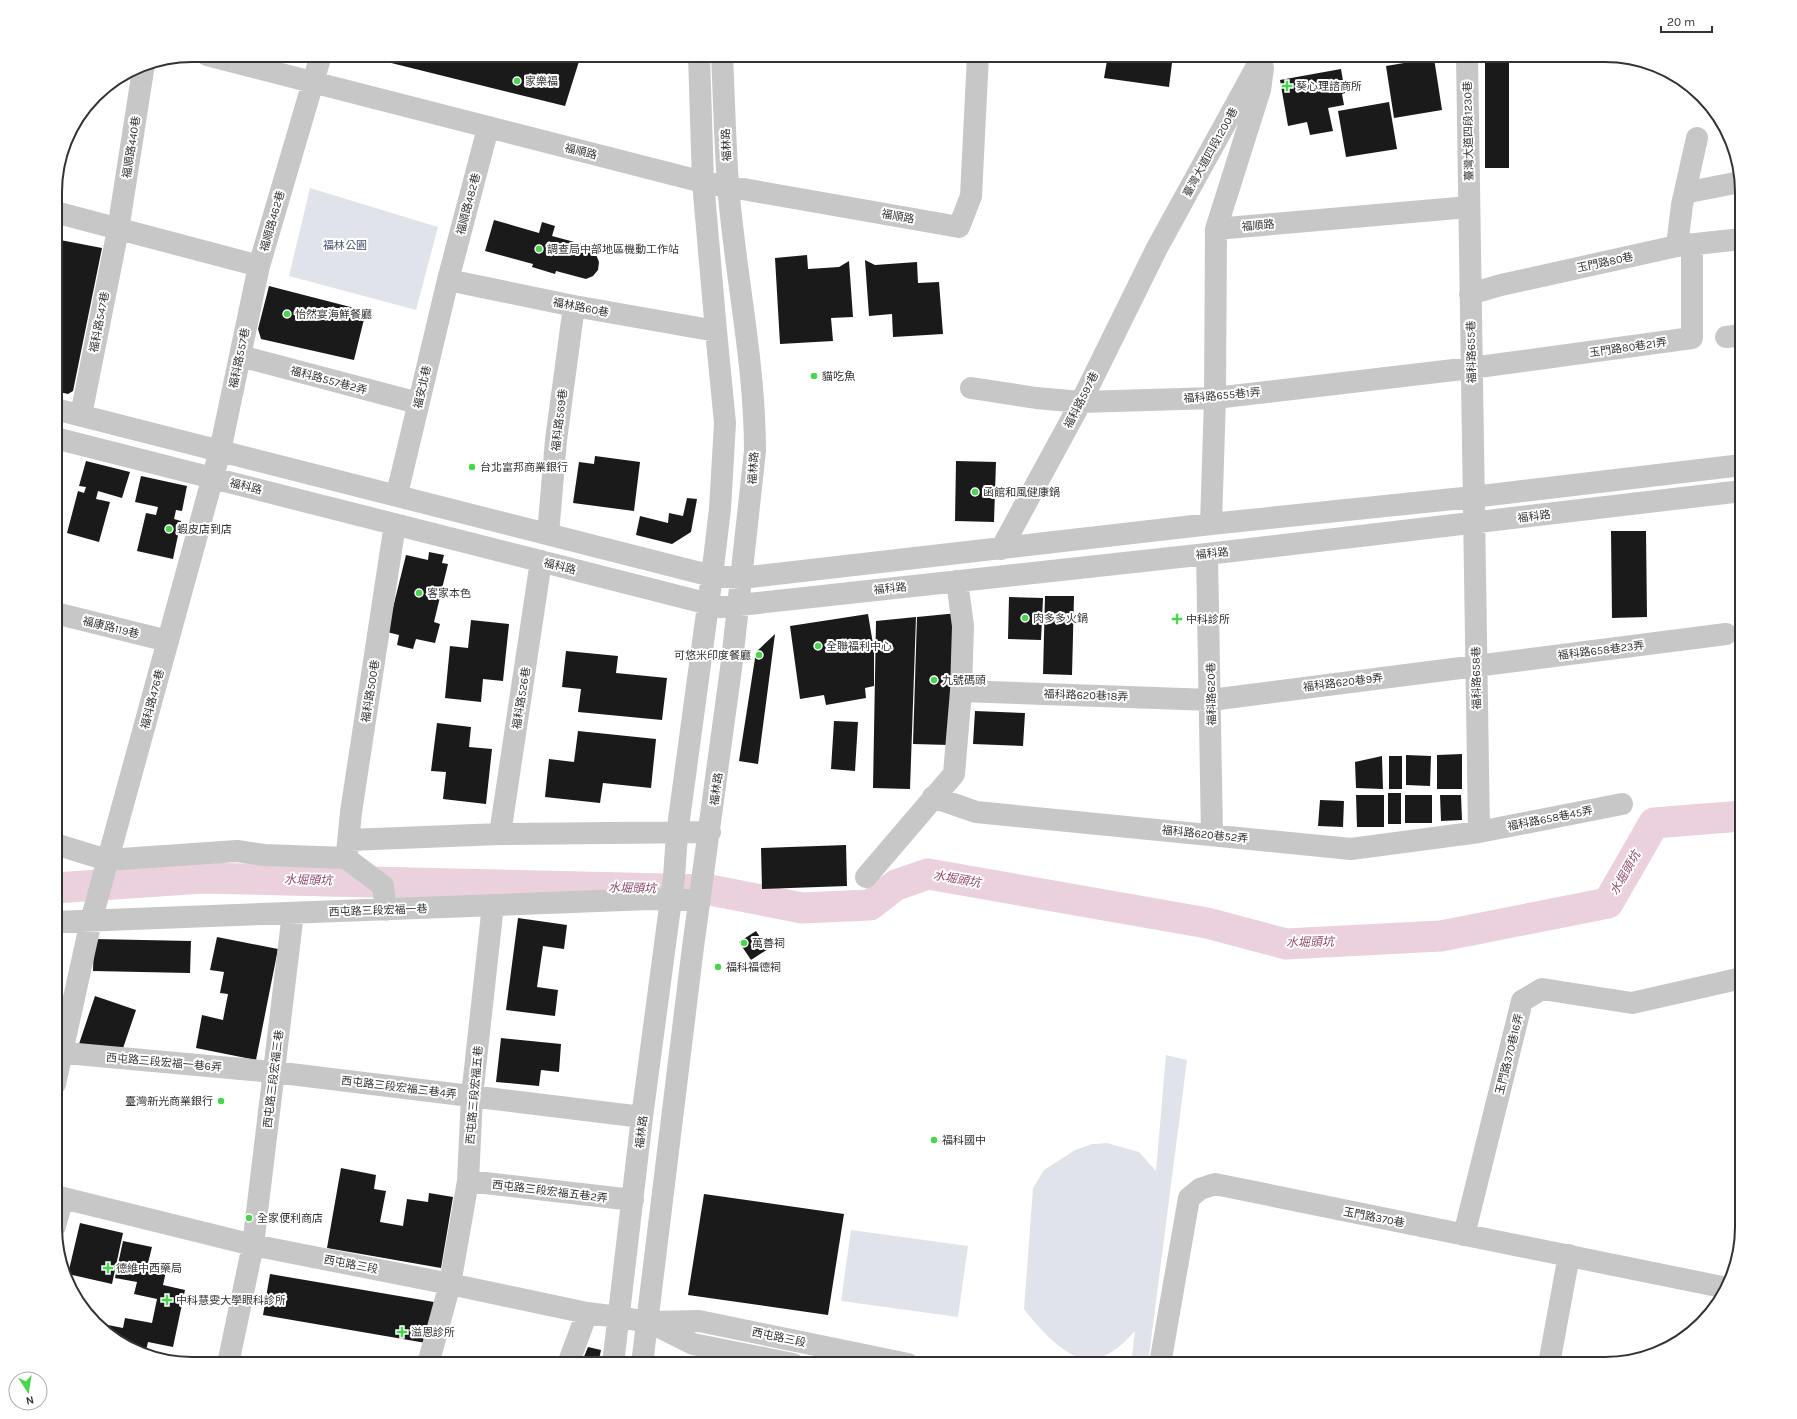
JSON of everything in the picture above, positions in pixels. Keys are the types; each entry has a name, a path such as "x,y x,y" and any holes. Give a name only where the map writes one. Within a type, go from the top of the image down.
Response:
{"street":[{"name":"福順路","path":"233,62 703,182 959,227 971,196 978,62"},
{"name":"福順路462巷","path":"62,214 259,266 319,62"},
{"path":"677,834 720,509 726,423 703,182 699,62"},
{"name":"福林路","path":"701,900 742,578 752,482 755,430 747,339 728,186 722,62"},
{"name":"臺灣大道四段1200巷","path":"1157,248 1260,62"},
{"path":"1211,524 1215,398 1216,229 1260,90 1263,62"},
{"name":"臺灣大道四段1230巷","path":"1467,62 1469,207"},
{"name":"福順路440巷","path":"118,230 143,72"},
{"name":"福順路482巷","path":"448,280 488,128"},
{"path":"1684,245 1682,205 1697,138"},
{"path":"1694,191 1735,183"},
{"name":"福順路","path":"1216,229 1469,207"},
{"name":"福科路655巷","path":"1469,207 1473,523"},
{"name":"福科路547巷","path":"81,415 118,230"},
{"name":"玉門路80巷","path":"1470,294 1509,283 1684,245 1735,240"},
{"name":"玉門路80巷21弄","path":"1472,368 1692,338 1684,245"},
{"name":"福科路597巷","path":"1001,549 1080,402 1157,248"},
{"name":"福科路557巷","path":"212,478 220,451 259,266"},
{"name":"福林路60巷","path":"448,280 574,306 716,330"},
{"name":"福安北巷","path":"397,494 448,280"},
{"name":"福科路569巷","path":"548,534 556,440 574,306"},
{"name":"福科路557巷2弄","path":"240,356 418,403"},
{"name":"福科路655巷1弄","path":"971,388 1036,398 1080,402 1215,398 1472,368"},
{"path":"62,410 220,451 397,494 712,576 742,578 1211,524 1473,497 1735,466"},
{"name":"福科路","path":"62,440 721,607 1208,554 1735,492"},
{"name":"福科路476巷","path":"62,1041 107,860 212,478"},
{"name":"福科路658巷","path":"1473,523 1479,832"},
{"name":"福科路500巷","path":"347,849 351,812 396,524"},
{"name":"福科路620巷","path":"1208,554 1212,835"},
{"name":"福科路526巷","path":"500,834 541,561"},
{"path":"866,877 954,774 961,691 963,626 957,581"},
{"name":"福康路119巷","path":"62,615 168,641"},
{"name":"福科路658巷23弄","path":"1476,665 1726,634"},
{"name":"福科路620巷9弄","path":"1211,700 1476,665"},
{"name":"福科路620巷18弄","path":"961,691 1211,700"},
{"name":"福科路620巷52弄","path":"933,797 976,812 1351,849 1479,832"},
{"name":"福科路658巷45弄","path":"1479,832 1622,804"},
{"path":"62,846 107,860 237,851 264,855 347,849 500,834 677,834 710,832"},
{"name":"福林路","path":"614,1357 642,1117 674,878 677,834"},
{"path":"347,849 383,886 386,910"},
{"path":"643,1357 693,947 701,900"},
{"name":"西屯路三段宏福一巷","path":"62,921 92,917 293,913 493,905 701,900"},
{"name":"西屯路三段宏福五巷","path":"430,1357 450,1284 468,1181 472,1096 493,905"},
{"name":"西屯路三段宏福三巷","path":"230,1357 254,1246 293,913"},
{"name":"玉門路370巷16弄","path":"1464,1235 1522,1002 1542,989 1632,1003 1735,980"},
{"name":"西屯路三段宏福一巷6弄","path":"62,1053 274,1072"},
{"name":"西屯路三段宏福三巷4弄","path":"274,1072 642,1117"},
{"name":"西屯路三段宏福五巷2弄","path":"468,1181 633,1200"},
{"name":"玉門路370巷","path":"1161,1357 1189,1198 1200,1189 1215,1184 1721,1287"},
{"name":"西屯路三段","path":"62,1198 254,1246 450,1284 587,1313 619,1316 648,1322 699,1321 874,1357"},
{"path":"1549,1357 1570,1255"},
{"path":"571,1357 587,1313"},
{"name":"西屯路三段","path":"648,1322 692,1344 758,1357"}],"green space":[{"name":"福林公園","path":"310,188 438,227 416,310 289,276"},
{"path":"1166,1055 1187,1060 1149,1357 1132,1357 1135,1331 1125,1342 1107,1355 1100,1357 1077,1357 1059,1346 1051,1339 1024,1309 1033,1188 1044,1170 1075,1150 1092,1144 1107,1143 1139,1152 1156,1171"},
{"path":"851,1230 968,1246 958,1317 841,1301"}],"building":[{"name":"家樂福","path":"387,62 579,62 565,106"},
{"path":"1107,62 1172,62 1169,87 1104,78"},
{"path":"1410,62 1435,62 1442,110 1394,118 1386,66"},
{"path":"1485,62 1509,62 1509,168 1485,168"},
{"path":"1341,69 1345,93 1342,94 1344,105 1328,108 1333,131 1310,135 1307,122 1288,126 1280,80"},
{"path":"1389,102 1397,149 1346,157 1338,111"},
{"name":"調查局中部地區機動工作站","path":"494,220 539,233 542,222 555,226 552,236 593,247 599,262 598,270 593,276 586,279 556,271 555,274 532,267 533,264 485,251"},
{"path":"62,240 102,248 73,391 68,394 62,393"},
{"path":"807,255 808,269 839,267 849,261 853,317 831,318 833,341 780,344 775,258"},
{"path":"865,260 875,265 917,262 918,283 939,282 943,334 893,337 892,314 869,316"},
{"path":"269,286 366,311 354,360 261,339 258,329"},
{"path":"595,456 640,462 634,511 573,503 579,462 594,464"},
{"path":"86,461 130,472 122,498 98,491 96,499 110,502 99,542 67,533 78,491 84,493 86,487 79,486"},
{"name":"函館和風健康鍋","path":"956,461 996,462 994,522 955,521"},
{"path":"141,476 187,486 182,511 176,510 174,519 181,521 173,559 137,551 146,513 156,515 158,507 135,502"},
{"path":"687,498 697,499 691,532 672,544 636,535 640,516 668,523 669,513 683,516"},
{"path":"1611,531 1646,531 1647,617 1612,618"},
{"name":"客家本色","path":"429,552 444,555 442,563 448,564 434,622 440,624 435,643 416,639 413,649 397,645 399,635 387,632 406,555 428,560"},
{"path":"1045,596 1074,596 1072,675 1043,674"},
{"name":"肉多多火鍋","path":"1009,597 1043,598 1041,640 1008,639"},
{"name":"九號碼頭","path":"958,613 949,745 913,744 917,617"},
{"path":"868,614 874,650 874,686 865,688 866,698 826,705 824,695 800,699 790,626"},
{"path":"916,617 910,789 873,788 876,621"},
{"path":"471,620 509,624 503,681 483,679 481,702 445,698 450,646 468,648"},
{"path":"775,634 758,764 739,761 756,652"},
{"path":"566,651 618,656 616,673 667,678 662,720 578,712 581,689 562,687"},
{"path":"975,711 1025,713 1023,746 973,744"},
{"path":"834,721 858,722 855,771 831,769"},
{"path":"437,723 471,727 469,747 492,749 486,804 443,799 446,772 431,771"},
{"path":"578,731 656,739 651,788 603,783 600,803 545,797 549,759 574,762"},
{"path":"1462,754 1462,789 1437,789 1437,755"},
{"path":"1406,755 1431,756 1430,786 1406,785"},
{"path":"1382,756 1383,789 1356,788 1355,762"},
{"path":"1389,756 1402,756 1402,789 1389,789"},
{"path":"1388,793 1401,793 1401,824 1388,824"},
{"path":"1356,795 1384,795 1384,827 1357,827"},
{"path":"1405,795 1432,795 1432,823 1405,823"},
{"path":"1440,795 1461,795 1462,820 1441,821"},
{"path":"1320,800 1344,801 1343,827 1318,826"},
{"path":"846,845 847,886 762,889 761,848"},
{"path":"518,918 567,925 564,949 543,946 537,987 558,990 555,1016 506,1010"},
{"path":"756,931 768,949 751,960 739,942"},
{"path":"217,937 278,949 256,1060 196,1048 202,1015 223,1020 228,994 220,993 224,972 210,970"},
{"path":"94,939 191,941 190,973 93,971"},
{"path":"95,996 136,1010 120,1057 79,1044"},
{"path":"501,1038 561,1044 559,1072 541,1070 539,1086 496,1082"},
{"path":"341,1168 376,1175 374,1189 386,1191 380,1222 403,1226 407,1199 428,1202 429,1193 453,1197 441,1268 327,1248"},
{"path":"704,1194 844,1214 828,1315 688,1295"},
{"path":"80,1223 123,1233 112,1284 71,1275 69,1269"},
{"path":"123,1241 152,1247 148,1263 167,1267 163,1285 185,1290 173,1347 148,1342 146,1349 127,1340 106,1324 123,1328 125,1318 152,1323 157,1299 134,1294 137,1282 115,1278"},
{"path":"270,1274 434,1302 426,1343 263,1315"},
{"path":"588,1347 601,1350 600,1357 584,1357"}],"waterway":[{"name":"水堀頭坑","path":"62,888 203,878 710,890 802,908 870,905 896,885 928,874 1207,923 1286,944 1441,936 1608,903 1654,823 1735,817"}],"place":[{"name":"家樂福","path":"517,81"},
{"name":"葵心理諮商所","path":"1287,86"},
{"name":"調查局中部地區機動工作站","path":"539,249"},
{"name":"怡然宴海鮮餐廳","path":"287,314"},
{"name":"貓吃魚","path":"814,376"},
{"name":"台北富邦商業銀行","path":"472,467"},
{"name":"函館和風健康鍋","path":"975,492"},
{"name":"蝦皮店到店","path":"169,529"},
{"name":"客家本色","path":"419,593"},
{"name":"肉多多火鍋","path":"1025,618"},
{"name":"中科診所","path":"1177,619"},
{"name":"全聯福利中心","path":"818,646"},
{"name":"可悠米印度餐廳","path":"759,655"},
{"name":"九號碼頭","path":"934,680"},
{"name":"萬善祠","path":"744,943"},
{"name":"福科福德祠","path":"718,967"},
{"name":"臺灣新光商業銀行","path":"221,1101"},
{"name":"福科國中","path":"934,1140"},
{"name":"全家便利商店","path":"249,1218"},
{"name":"德維中西藥局","path":"108,1268"},
{"name":"中科慧雯大學眼科診所","path":"167,1300"},
{"name":"溢恩診所","path":"402,1332"}]}
